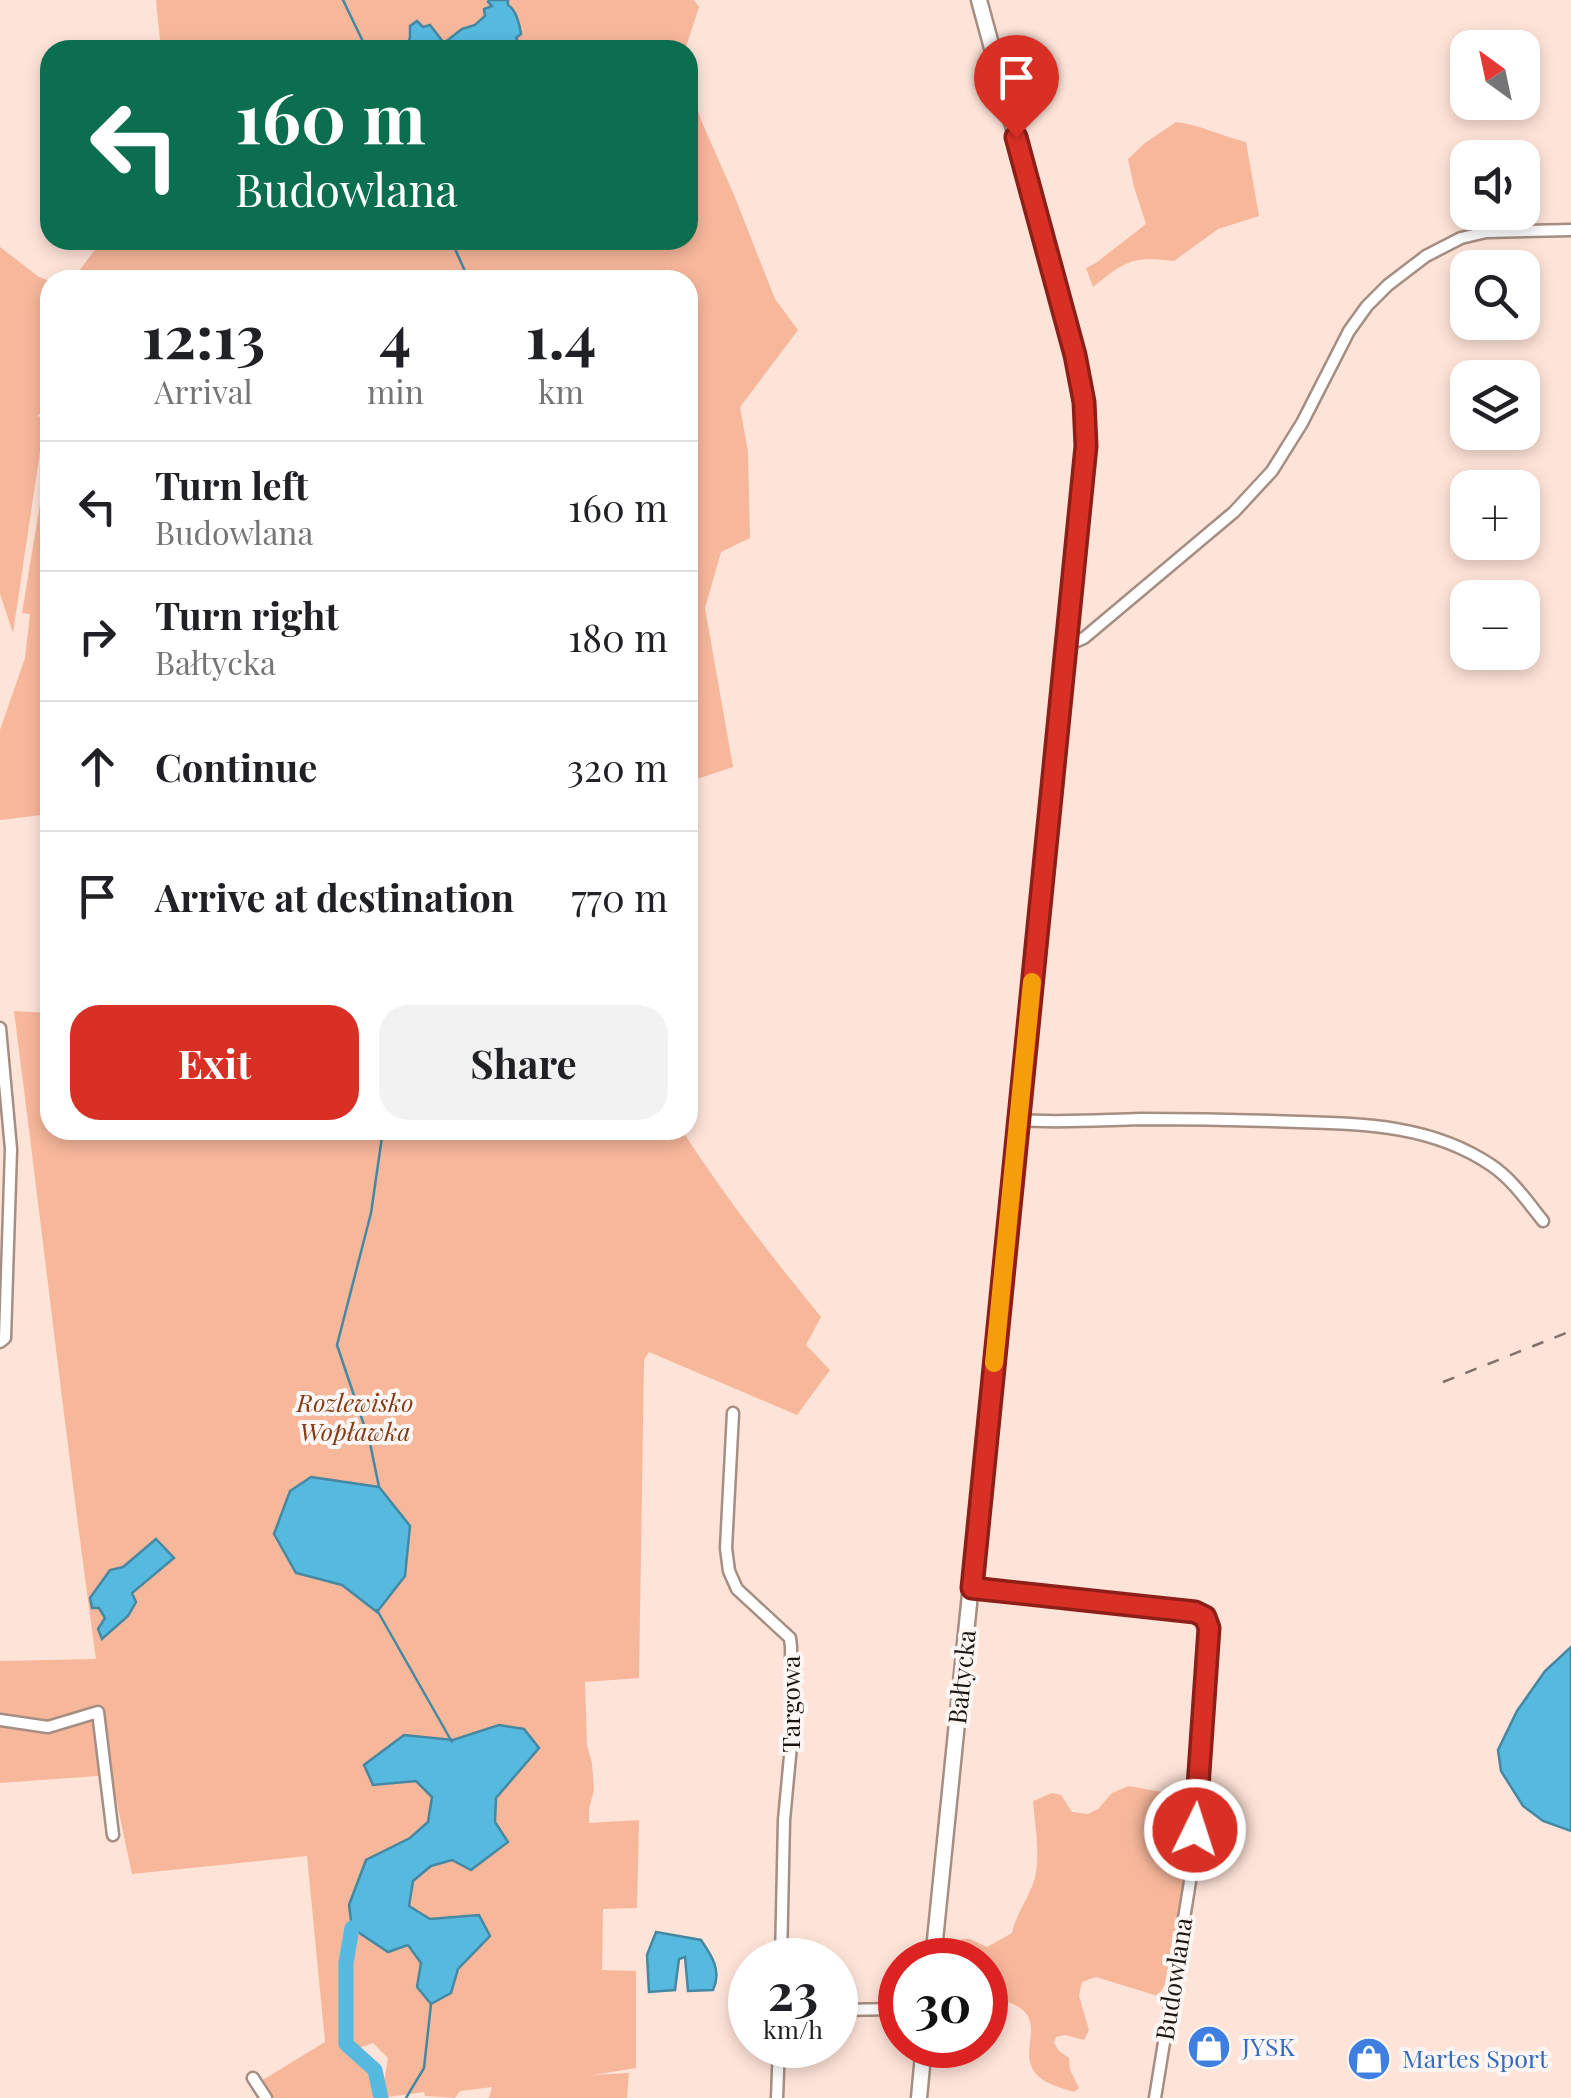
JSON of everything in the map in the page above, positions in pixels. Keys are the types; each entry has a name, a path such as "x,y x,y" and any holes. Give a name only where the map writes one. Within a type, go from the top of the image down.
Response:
{"main road":[{"name":"Bałtycka","path":"935,1938 1085,464 1084,402 1075,355 979,0"},
{"path":"918,2098 921,2068"}],"street":[{"path":"1067,642 1084,638 1253,493 1287,448 1350,331 1388,285 1435,251 1461,238 1486,232 1571,230"},
{"path":"0,1028 11,1149 5,1338 0,1342"},
{"path":"1018,1120 1208,1118 1360,1123 1396,1128 1434,1136 1492,1166 1543,1220"},
{"name":"Targowa","path":"733,1413 726,1548 729,1571 737,1589 790,1638 792,1646 792,1734 784,1820 781,1938"},
{"name":"Budowlana","path":"972,1588 1195,1612 1205,1617 1209,1628 1193,1862 1154,2098"},
{"path":"0,1720 48,1727 98,1712 113,1835"},
{"path":"777,2098 778,2068"},
{"path":"253,2078 266,2098"}],"green space":[{"path":"156,0 694,0 699,7 688,40 160,40"},
{"path":"698,110 775,299 798,330 740,407 748,452 750,538 721,552 705,608 733,767 698,779 698,270 80,270 95,250 698,250"},
{"path":"1176,122 1246,142 1259,216 1218,229 1174,261 1130,262 1093,287 1086,268 1146,224 1128,159"},
{"path":"0,247 40,277 40,452 13,633 0,594"},
{"path":"40,504 40,815 0,820 0,730 25,658 30,614 22,613"},
{"name":"Rozlewisko Wopławka","path":"14,1011 40,1012 40,1140 689,1140 749,1226 821,1317 806,1345 830,1370 797,1415 649,1352 644,1360 639,1678 585,1682 587,1745 594,1790 589,1823 639,1820 637,1908 603,1909 602,1970 636,1971 636,2068 593,2075 629,2073 627,2098 489,2098 492,2087 460,2091 455,2098 425,2096 424,2092 381,2098 264,2098 256,2084 325,2042 307,1856 132,1874 111,1775 0,1783 0,1661 96,1659","holes":["373,2043 388,2058 382,2096 375,2070 353,2050"]},
{"path":"1190,1779 1197,1779 1190,1854 1165,1984 1158,1996 1096,1977 1082,1982 1079,1996 1089,2030 1084,2040 1065,2035 1056,2037 1054,2043 1069,2058 1079,2088 1074,2092 1050,2084 1031,2065 1030,2020 1023,2010 1008,2002 1008,1938 1003,1938 1012,1933 1036,1872 1033,1801 1052,1793 1061,1795 1072,1812 1088,1814 1112,1793 1129,1786 1175,1793 1185,1789"}],"water":[{"path":"508,0 519,22 521,34 517,40 448,40 485,16 484,9 492,6 488,2"},
{"path":"417,21 423,27 430,25 442,40 409,40 410,26"},
{"path":"311,1477 379,1487 410,1526 405,1576 377,1612 342,1585 296,1573 274,1534 290,1491"},
{"path":"156,1539 174,1558 132,1593 136,1602 128,1616 102,1639 98,1629 105,1618 99,1608 92,1608 90,1598 110,1570 123,1567"},
{"path":"1571,1647 1571,1831 1543,1821 1523,1806 1501,1771 1498,1750 1517,1711 1545,1671"},
{"path":"499,1725 524,1729 539,1748 496,1798 495,1822 508,1842 471,1870 452,1860 431,1866 413,1881 409,1906 430,1919 479,1915 490,1936 458,1969 451,1993 431,2004 417,1987 421,1963 408,1945 388,1952 352,1928 349,1905 366,1860 410,1838 428,1822 432,1797 416,1781 373,1785 364,1765 404,1735 453,1740"},
{"path":"656,1932 701,1940 716,1970 713,1990 688,1991 685,1957 679,1959 675,1990 649,1992 647,1955"}],"waterway":[{"path":"343,0 362,40"},
{"path":"456,250 464,270"},
{"path":"379,1487 370,1443 337,1345 371,1213 382,1140"},
{"path":"377,1610 452,1742"},
{"path":"352,1928 346,1963 346,2044 375,2070 381,2098"},
{"path":"406,2098 424,2068 431,2004"}],"railway":[{"path":"1443,1382 1571,1331"}],"slow traffic":[{"path":"994,1363 1032,982"}],"place":[{"name":"JYSK","path":"1209,2047"},
{"name":"Martes Sport","path":"1369,2059"}],"route":[{"path":"1016,137 1075,355 1084,402 1086,446 972,1588 1161,1607 1205,1617 1209,1628 1195,1830"}]}
